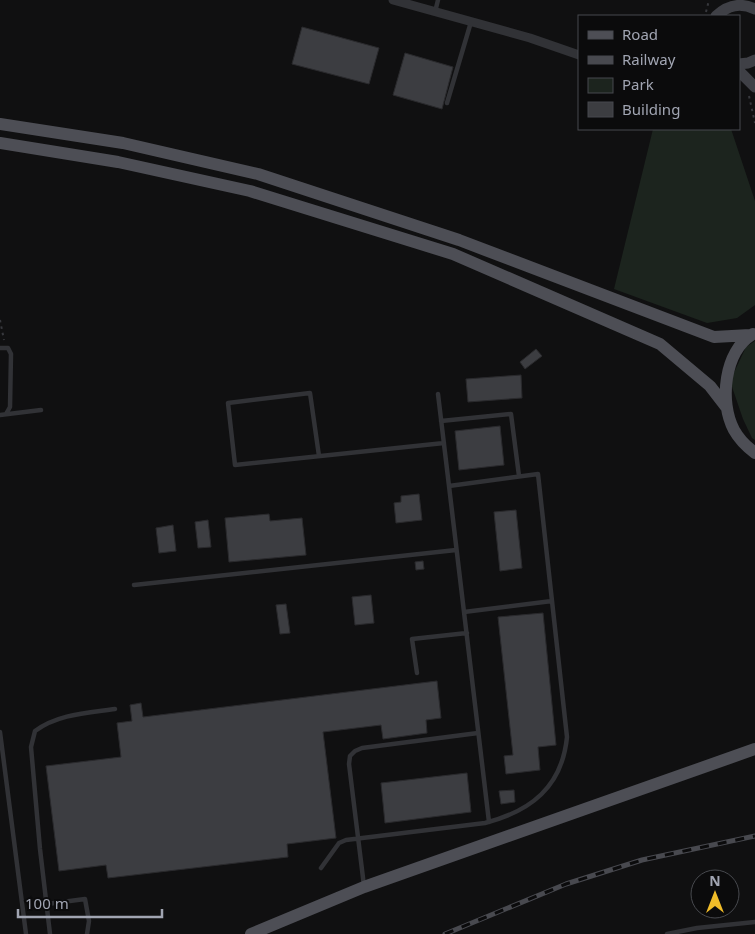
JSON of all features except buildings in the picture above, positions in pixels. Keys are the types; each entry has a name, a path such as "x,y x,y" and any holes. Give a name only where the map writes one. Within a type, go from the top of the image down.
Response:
{"main road":[{"path":"717,15 731,3 755,9"},
{"path":"740,64 755,60"},
{"path":"740,73 752,92"},
{"path":"0,124 123,143 258,174 459,240 714,337 752,334"},
{"path":"0,143 118,162 250,190 454,254 660,344 710,386 727,408"},
{"path":"752,334 736,350 729,370 726,389 727,408 734,429 746,447 754,453"},
{"path":"251,934 364,887 755,749"}],"street":[{"path":"393,0 530,38 578,55"}],"lane":[{"path":"435,12 438,0"},
{"path":"447,103 471,22"},
{"path":"2,348 8,348 11,354 10,407 6,414"},
{"path":"318,456 310,393 228,402 235,465 444,443"},
{"path":"438,394 489,822"},
{"path":"0,415 41,410"},
{"path":"441,421 512,414 519,476"},
{"path":"321,868 339,843 346,840 489,822 517,813 532,804 548,787 560,768 565,752 566,737 538,474 449,486"},
{"path":"134,586 456,550"},
{"path":"464,612 552,601"},
{"path":"417,673 412,639 466,633"},
{"path":"50,934 31,747 34,731 46,722 66,716 115,709"},
{"path":"0,732 26,934"},
{"path":"364,887 349,764 350,756 355,751 372,746 478,733"},
{"path":"47,904 85,899 89,921 87,934"},
{"path":"667,934 698,928 755,922"}],"path":[{"path":"705,15 708,0"},
{"path":"752,92 755,124"},
{"path":"0,320 3,330 2,348"}],"green space":[{"path":"653,130 731,130 755,201 755,305 737,318 707,323 614,289"},
{"path":"755,341 755,440 752,438 743,419 730,381 746,347"}],"railway":[{"path":"445,934 566,884 642,860 755,836"}]}
